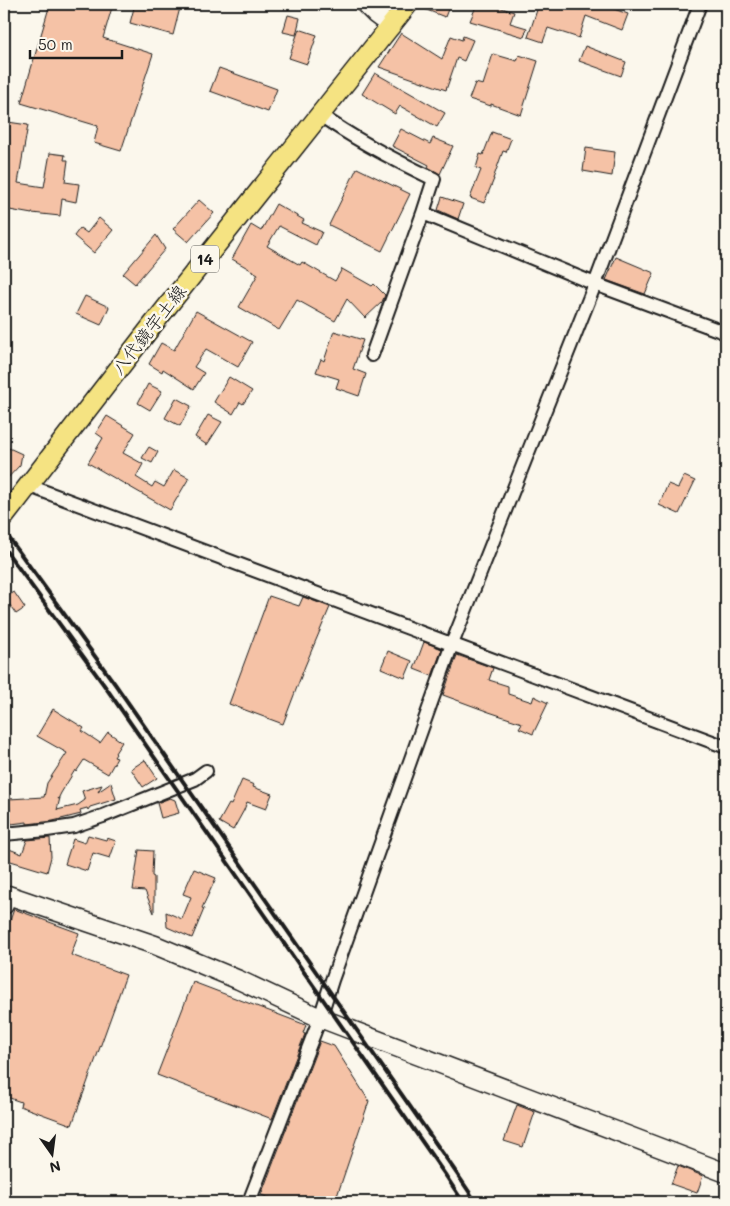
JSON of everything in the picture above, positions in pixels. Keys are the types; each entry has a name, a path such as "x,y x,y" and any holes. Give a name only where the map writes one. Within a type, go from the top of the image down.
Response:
{"main road":[{"name":"八代鏡宇土線","path":"4,516 319,114 408,4"}],"street":[{"path":"365,4 391,26"},
{"path":"249,1202 320,1018 452,644 595,284 700,4"},
{"path":"319,114 340,129 434,180 372,355"},
{"path":"423,213 595,284 726,333"},
{"path":"27,485 726,747"},
{"path":"4,834 74,826 104,816 195,779 206,771"},
{"path":"4,905 8,894 155,945 240,980 320,1018 726,1174"}],"building":[{"path":"50,4 113,4 103,38 153,54 121,151 94,143 98,126 21,103"},
{"path":"135,4 181,4 173,35 130,23"},
{"path":"419,4 450,4 445,17 419,7"},
{"path":"477,4 489,4 514,12 510,23 527,28 524,37 470,21"},
{"path":"539,4 600,4 628,14 622,30 586,16 579,38 548,28 543,42 528,37"},
{"path":"288,15 300,18 296,35 283,32"},
{"path":"299,29 317,35 307,64 289,58"},
{"path":"401,33 442,59 451,36 462,40 463,36 473,40 464,61 457,58 446,90 379,67"},
{"path":"585,46 626,62 621,76 579,61"},
{"path":"493,54 517,61 519,55 538,61 521,115 491,104 491,106 469,99 475,83 483,85"},
{"path":"219,68 277,89 268,112 210,91"},
{"path":"375,73 445,113 437,127 400,106 395,114 362,94"},
{"path":"8,122 28,125 18,183 44,187 50,153 65,155 64,160 68,160 65,182 79,184 76,202 62,199 60,216 4,209 4,144"},
{"path":"401,129 430,144 433,138 453,146 440,174 428,167 429,165 392,146"},
{"path":"492,132 511,139 506,152 503,151 484,203 470,198 481,170 476,168 480,154 483,155"},
{"path":"586,148 615,152 612,176 583,171"},
{"path":"357,168 410,194 382,251 329,225"},
{"path":"442,197 463,204 458,219 438,210"},
{"path":"199,200 214,213 188,242 173,229"},
{"path":"276,204 304,220 302,223 322,232 316,245 279,226 267,246 300,265 302,262 335,281 342,269 372,286 374,284 385,295 382,302 365,318 347,299 335,321 297,300 279,330 239,307 258,274 232,259 251,225 261,231"},
{"path":"99,218 113,230 94,253 74,236 80,228 87,233"},
{"path":"156,235 165,249 135,284 123,274"},
{"path":"616,257 654,273 645,294 606,280"},
{"path":"85,296 109,307 101,325 76,314"},
{"path":"196,311 252,342 238,367 206,349 194,367 204,373 194,389 163,369 162,372 149,364 161,343 174,350"},
{"path":"334,331 363,340 353,369 366,374 359,396 336,388 339,379 316,372 321,359 324,361"},
{"path":"229,377 252,391 243,404 240,402 233,414 214,402"},
{"path":"148,384 162,391 150,410 138,403"},
{"path":"176,398 191,406 180,426 165,418"},
{"path":"208,415 222,422 207,445 195,437"},
{"path":"107,416 135,433 123,453 143,464 136,477 152,487 155,482 164,487 174,470 189,478 170,510 88,463 103,438 96,433"},
{"path":"149,447 158,452 152,463 142,458"},
{"path":"9,448 22,454 20,465 4,482 4,459"},
{"path":"684,476 695,481 679,514 659,505 668,484 678,488"},
{"path":"14,592 25,608 16,614 5,598"},
{"path":"269,596 299,606 303,597 330,607 283,724 229,704"},
{"path":"424,642 442,649 432,676 414,669"},
{"path":"388,651 412,661 405,678 381,668"},
{"path":"457,655 493,668 489,680 508,686 508,694 532,702 534,696 548,703 533,734 519,728 522,723 443,695"},
{"path":"53,709 84,728 82,731 100,743 108,732 122,742 115,753 114,757 117,758 108,774 84,760 76,772 75,770 61,793 58,799 60,798 57,810 78,805 85,800 82,791 102,785 98,792 111,783 116,799 90,807 88,810 87,808 80,810 81,814 53,821 11,824 9,799 44,797 47,783 67,753 37,736"},
{"path":"145,760 157,778 143,787 131,769"},
{"path":"242,780 254,785 253,787 272,794 266,809 247,802 233,830 219,822 229,804 231,805"},
{"path":"170,798 175,800 179,813 161,818 157,803"},
{"path":"88,835 116,841 110,858 93,853 87,871 65,864 73,839 85,843"},
{"path":"50,838 51,857 47,872 4,859 4,847 22,854 27,840"},
{"path":"139,850 153,851 154,913 145,891 133,890"},
{"path":"194,869 216,878 202,908 204,909 192,938 167,927 166,912 182,919 191,897 183,894"},
{"path":"14,909 79,933 71,955 126,975 72,1125 20,1106 21,1102 4,1096 4,938"},
{"path":"193,982 306,1025 303,1033 305,1034 272,1119 157,1075"},
{"path":"320,1041 334,1046 369,1101 335,1202 281,1202 261,1195"},
{"path":"517,1105 535,1112 523,1147 504,1141"},
{"path":"678,1166 703,1176 697,1193 671,1184"}],"railway":[{"path":"4,531 115,684 476,1202"},
{"path":"4,548 104,685 463,1202"}]}
